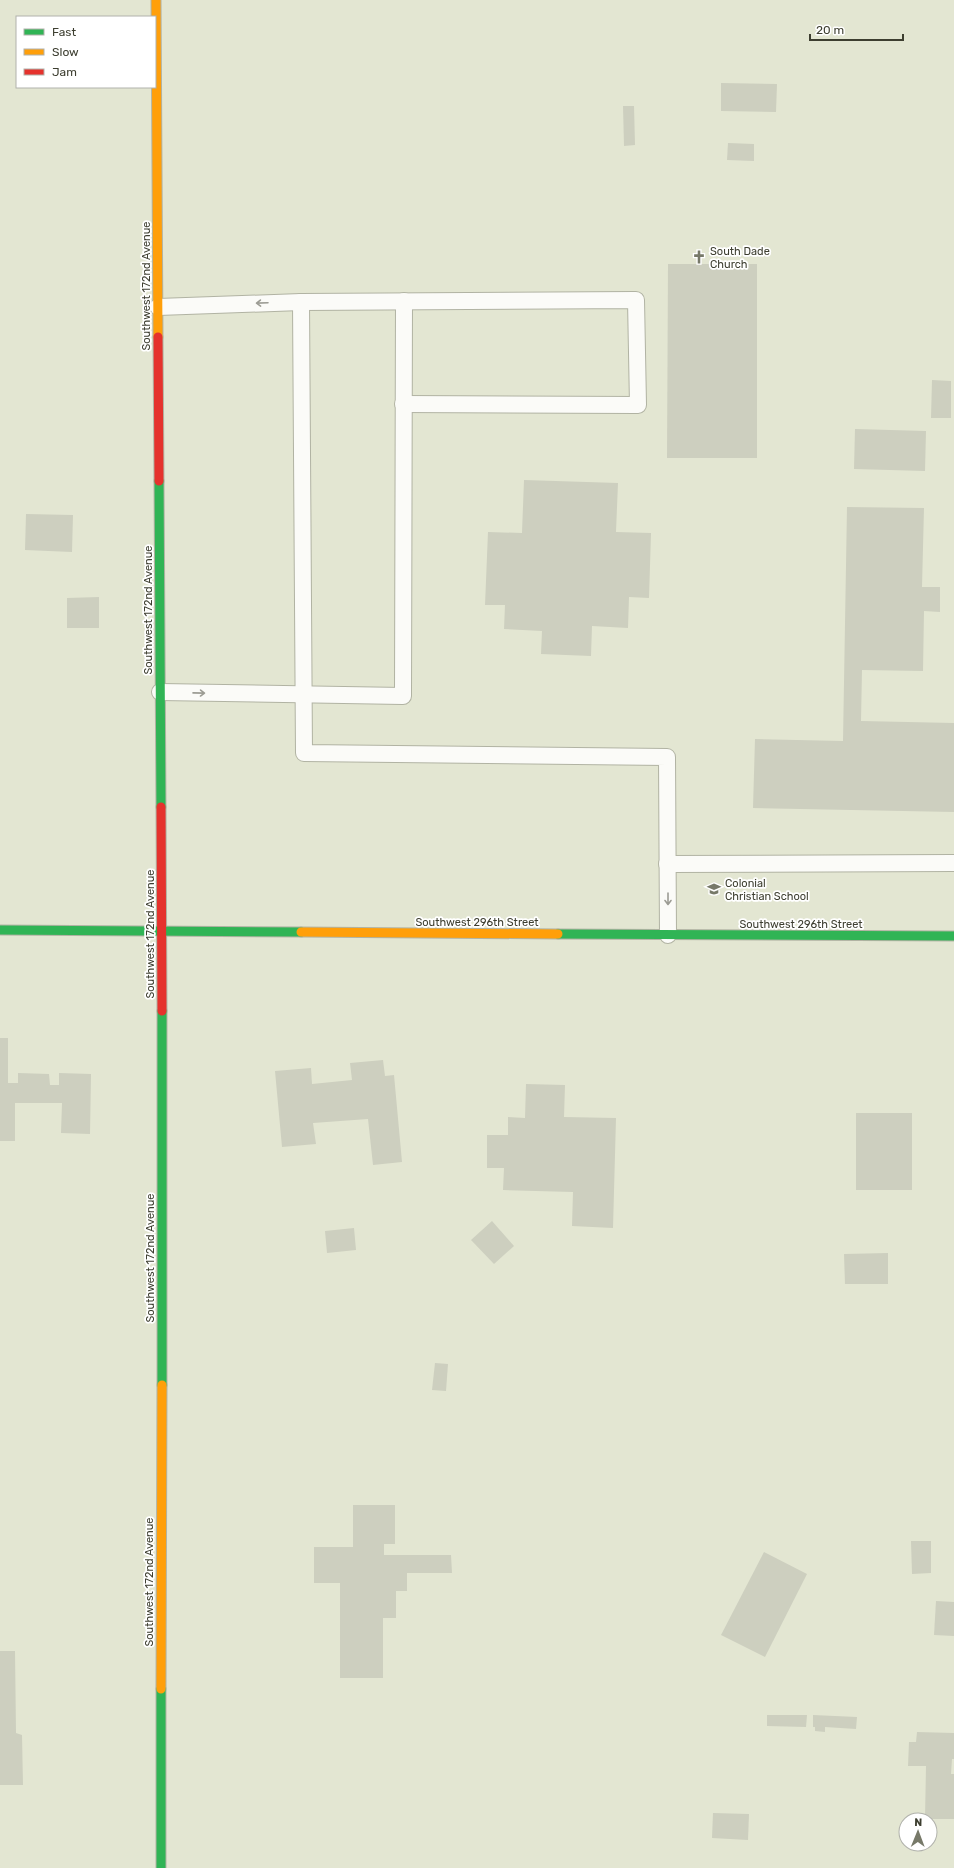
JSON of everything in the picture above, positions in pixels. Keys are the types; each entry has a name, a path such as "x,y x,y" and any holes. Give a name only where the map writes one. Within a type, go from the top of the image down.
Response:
{"street":[{"name":"Southwest 172nd Avenue","path":"156,0 162,932 160,1868"},
{"name":"Southwest 296th Street","path":"0,930 954,936"}],"lane":[{"path":"158,307 301,302 636,300 638,405 403,404"},
{"path":"160,692 403,696 404,301"},
{"path":"301,302 304,753 667,757 668,935"},
{"path":"667,864 954,863"}],"building":[{"path":"721,83 777,84 776,112 721,111"},
{"path":"623,106 634,106 635,145 624,146"},
{"path":"728,143 754,144 754,161 727,160"},
{"path":"668,264 757,264 757,458 667,458"},
{"path":"932,380 951,381 951,418 931,418"},
{"path":"855,429 926,431 925,471 854,469"},
{"path":"524,480 618,483 616,532 651,533 649,598 629,597 628,628 592,626 591,656 541,654 542,631 504,629 505,605 485,605 488,532 522,533"},
{"path":"847,507 924,508 922,587 940,587 940,612 924,611 923,671 862,670 861,721 954,723 954,812 753,808 755,739 843,741"},
{"path":"26,514 73,515 72,552 25,550"},
{"path":"99,597 99,628 67,628 67,598"},
{"path":"0,1038 8,1038 8,1083 18,1083 18,1073 49,1074 50,1085 59,1085 59,1073 91,1074 90,1134 61,1133 62,1103 15,1103 15,1141 0,1141"},
{"path":"383,1060 385,1076 394,1075 402,1162 373,1165 368,1119 313,1123 316,1144 282,1147 275,1071 311,1068 312,1084 352,1080 350,1063"},
{"path":"526,1084 565,1085 564,1117 616,1118 613,1228 572,1226 573,1192 503,1190 504,1168 487,1168 487,1135 508,1135 508,1117 525,1118"},
{"path":"856,1113 912,1113 912,1190 856,1190"},
{"path":"492,1221 514,1246 494,1264 471,1240"},
{"path":"354,1228 356,1250 327,1253 325,1231"},
{"path":"888,1253 888,1284 845,1284 844,1254"},
{"path":"435,1363 448,1364 446,1391 432,1390"},
{"path":"353,1505 395,1505 395,1544 384,1544 384,1555 451,1555 452,1573 407,1573 407,1591 396,1591 396,1618 383,1618 383,1678 340,1678 340,1583 314,1583 314,1547 353,1547"},
{"path":"911,1541 931,1541 931,1573 912,1574"},
{"path":"764,1552 807,1574 765,1657 721,1635"},
{"path":"936,1601 954,1602 954,1636 934,1635"},
{"path":"0,1651 15,1651 16,1733 22,1735 23,1785 0,1785"},
{"path":"767,1715 807,1715 806,1727 767,1726"},
{"path":"813,1715 857,1717 856,1729 825,1727 825,1732 815,1731 815,1727 813,1727"},
{"path":"917,1732 954,1733 954,1759 952,1759 951,1774 954,1774 954,1819 938,1819 938,1812 925,1812 926,1766 908,1766 909,1742 916,1742"},
{"path":"713,1813 749,1814 748,1840 712,1838"}],"traffic: fast":[{"path":"159,481 161,807"},
{"path":"0,930 301,932"},
{"path":"558,934 954,936"},
{"path":"162,1011 162,1385"},
{"path":"161,1689 161,1868"}],"traffic: slow":[{"path":"156,0 158,337"},
{"path":"301,932 558,934"},
{"path":"161,1689 162,1385"}],"traffic: jam":[{"path":"158,337 159,481"},
{"path":"161,807 162,1011"}],"place":[{"name":"South Dade Church","path":"699,257"},
{"name":"Colonial Christian School","path":"714,889"}]}
